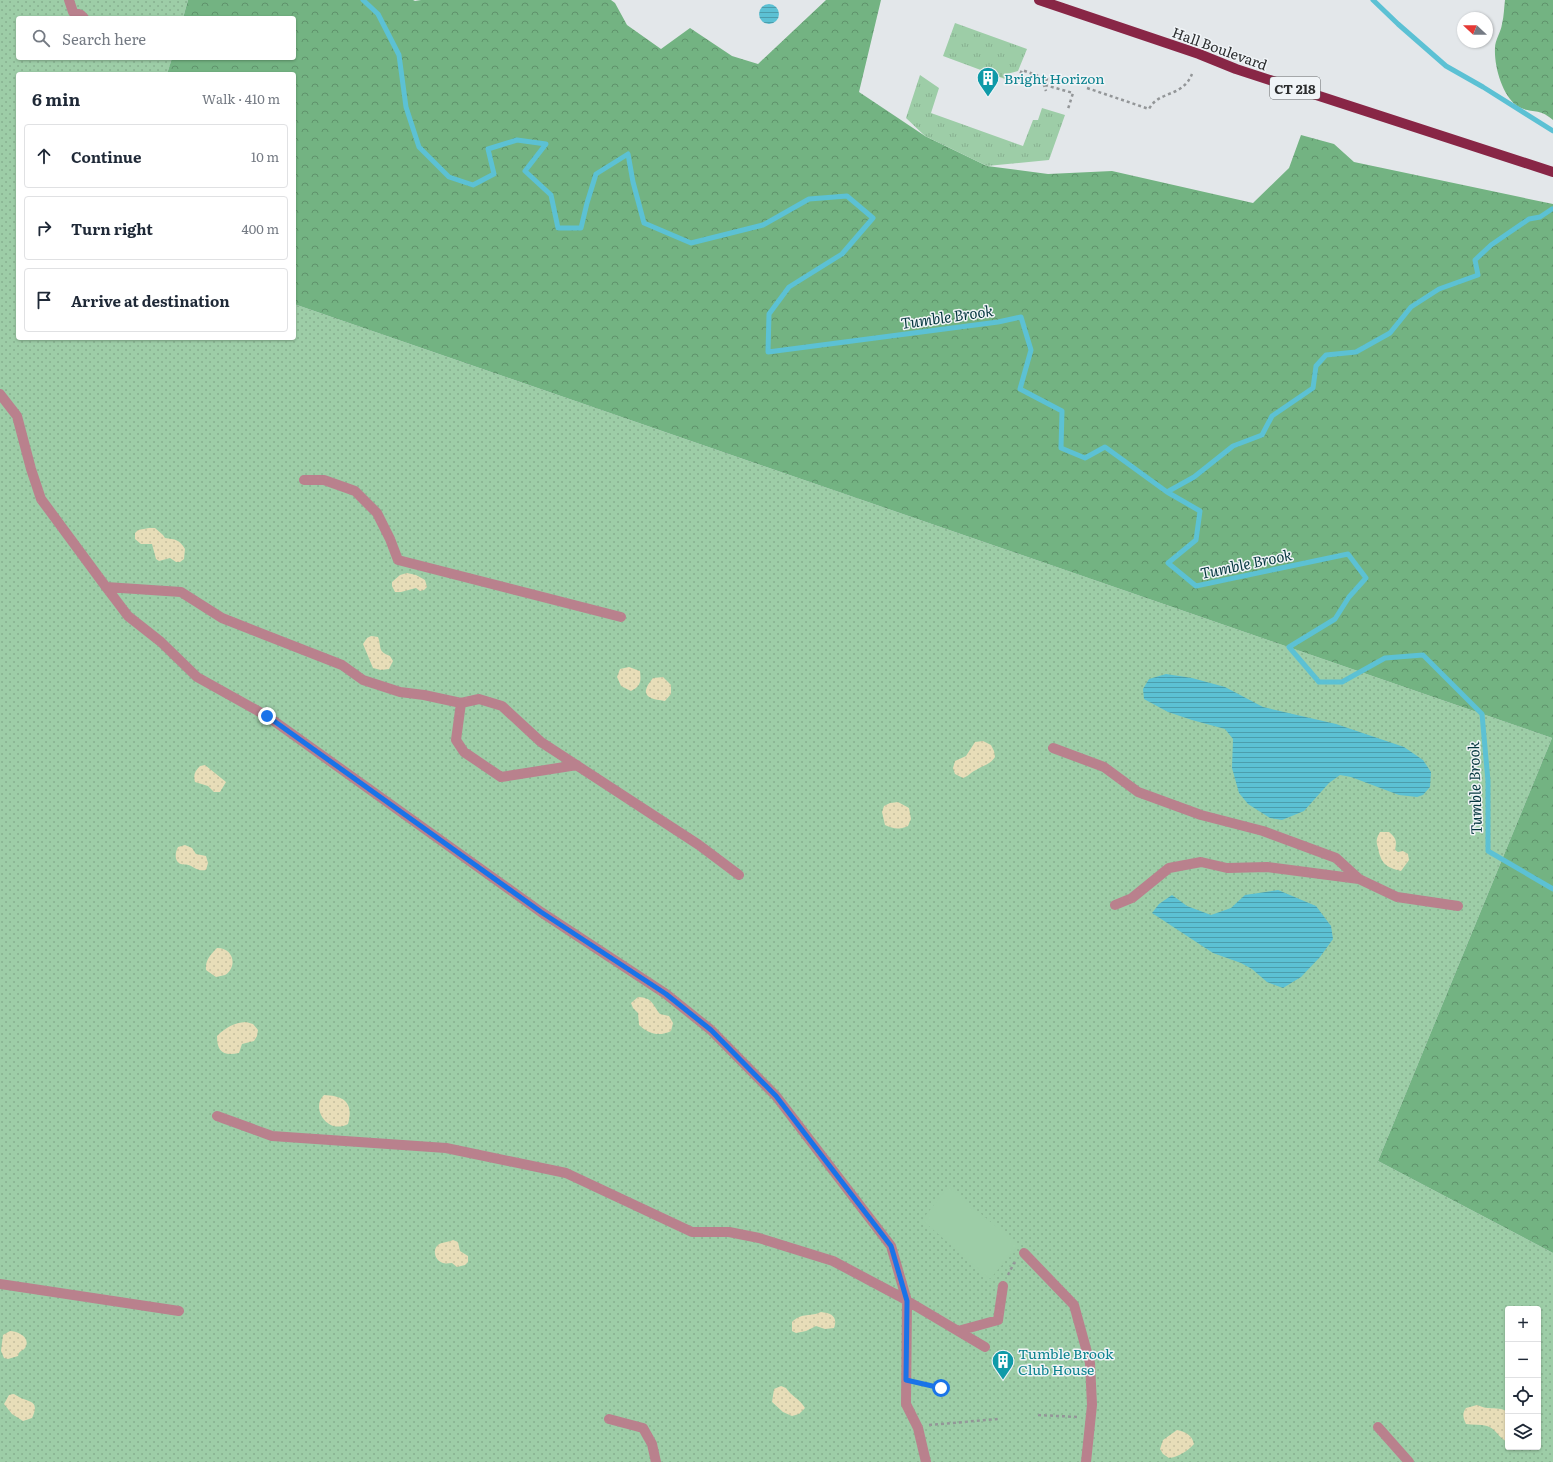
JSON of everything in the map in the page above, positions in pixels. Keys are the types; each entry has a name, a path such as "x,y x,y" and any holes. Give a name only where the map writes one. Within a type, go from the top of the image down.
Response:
{"main road":[{"name":"Hall Boulevard","path":"1038,0 1199,54 1236,69 1553,172"}],"lane":[{"path":"68,0 73,12 82,16"},
{"path":"0,394 17,416 31,470 41,498 128,616 161,642 197,676 267,716 541,912 666,994 711,1030 776,1096 891,1246 907,1301 906,1404 918,1428 926,1462"},
{"path":"304,480 324,480 355,491 377,513 390,538 398,560 621,617"},
{"path":"106,587 181,592 222,618 342,665 363,680 400,692 424,695 461,703 480,698 502,706 541,742 699,845 739,875"},
{"path":"461,703 456,740 464,752 501,777 578,766"},
{"path":"1053,748 1104,766 1138,792 1201,815 1263,831 1336,858 1358,879"},
{"path":"1115,905 1132,898 1169,868 1201,862 1227,868 1267,867 1358,879 1397,897 1458,906"},
{"path":"217,1116 272,1136 446,1148 566,1173 692,1232 729,1232 759,1238 833,1261 907,1301 985,1347"},
{"path":"1027,1256 1074,1305 1090,1363 1092,1405 1086,1462"},
{"path":"0,1284 179,1311"},
{"path":"958,1331 998,1320 1003,1286"},
{"path":"609,1419 643,1428 652,1444 656,1462"},
{"path":"1378,1427 1409,1462"}],"path":[{"path":"1018,79 1022,70 1047,80 1044,85 1046,91"},
{"path":"1087,88 1149,109 1152,102 1182,89 1189,81 1192,74"},
{"path":"1044,85 1073,93 1068,109"},
{"path":"1003,1286 1014,1263 1027,1256"},
{"path":"906,1380 941,1388"},
{"path":"1038,1415 1090,1418"},
{"path":"926,1425 998,1419"}],"green space":[{"path":"0,0 188,0 184,16 16,16 16,60 171,60 168,72 16,72 16,340 296,340 296,305 1552,738 1378,1161 1553,1253 1553,1462 0,1462"},
{"path":"188,0 611,0 615,3 627,25 661,49 690,28 732,56 758,64 826,0 881,0 859,92 925,136 987,166 1048,174 1112,171 1253,203 1289,168 1301,135 1334,144 1354,162 1553,204 1553,1253 1378,1161 1552,738 296,305 296,72 168,72 171,60 296,60 296,16 184,16"},
{"path":"1505,0 1553,0 1553,120 1543,113 1526,110 1517,106 1503,88 1496,63 1495,48 1503,21"},
{"path":"955,23 1027,49 1018,71 1007,74 1005,79 943,56"},
{"path":"920,75 939,88 931,113 1023,146 1033,120 1038,120 1042,108 1065,115 1049,160 987,166 925,136 906,118"},
{"path":"948,1187 1019,1245 990,1279 922,1220"}],"sand":[{"path":"155,528 165,538 179,542 185,549 184,559 180,562 176,562 170,558 159,561 156,559 152,544 141,544 135,539 135,533 138,530"},
{"path":"407,573 416,575 425,580 427,587 420,591 416,588 395,592 392,582 400,575"},
{"path":"371,636 378,637 382,651 390,656 393,661 389,669 381,670 373,668 363,644 367,638"},
{"path":"629,667 640,671 640,683 631,691 621,686 617,677 620,669"},
{"path":"663,677 671,685 671,694 665,701 654,699 647,695 646,688 653,678"},
{"path":"983,741 991,745 995,757 993,760 963,778 955,774 953,768 955,761 966,756 975,742"},
{"path":"205,765 226,782 220,792 214,792 208,786 195,782 194,775 196,771 200,766"},
{"path":"898,802 909,808 911,819 908,826 896,828 885,825 882,812 884,806 890,803"},
{"path":"1380,832 1389,832 1395,840 1395,850 1398,852 1403,851 1408,854 1409,860 1401,871 1387,866 1382,861 1377,842"},
{"path":"185,845 192,848 196,854 206,856 208,863 206,870 198,870 190,865 181,864 177,861 176,852 178,847"},
{"path":"217,948 228,951 231,955 232,963 229,972 225,975 216,977 206,970 206,964 208,958"},
{"path":"638,997 649,1000 660,1014 669,1016 673,1023 671,1031 662,1034 654,1034 639,1025 638,1013 633,1008 631,1003"},
{"path":"246,1022 253,1024 258,1030 254,1041 242,1044 239,1053 229,1054 222,1052 218,1046 217,1036 230,1026"},
{"path":"324,1095 337,1097 346,1102 350,1110 348,1124 334,1126 323,1118 319,1107 320,1100"},
{"path":"453,1240 458,1242 460,1251 468,1256 468,1262 465,1265 457,1267 452,1263 440,1262 436,1258 436,1247 441,1243"},
{"path":"821,1312 828,1313 835,1318 834,1328 825,1329 816,1326 806,1331 796,1333 792,1331 792,1322 799,1317"},
{"path":"10,1331 16,1332 25,1337 27,1343 18,1356 8,1359 4,1358 1,1351 3,1335"},
{"path":"781,1386 786,1388 801,1402 805,1408 799,1414 792,1416 783,1412 772,1402 774,1389"},
{"path":"13,1394 33,1403 35,1408 32,1418 23,1421 12,1414 4,1404 9,1395"},
{"path":"1477,1405 1505,1411 1505,1441 1490,1427 1466,1424 1463,1416 1466,1408"},
{"path":"1177,1430 1188,1434 1192,1438 1194,1444 1183,1453 1169,1458 1163,1454 1160,1449 1163,1440"}],"water":[{"path":"769,4 776,7 779,14 776,21 769,24 762,21 759,14 762,7"},
{"path":"1166,674 1192,678 1225,687 1263,707 1336,724 1404,747 1423,760 1431,772 1430,787 1423,795 1417,797 1399,795 1351,777 1340,775 1329,783 1304,811 1282,820 1270,818 1248,804 1239,793 1232,768 1233,739 1225,729 1168,712 1144,699 1143,689 1149,679"},
{"path":"1278,890 1316,906 1331,926 1333,939 1320,957 1301,977 1283,988 1267,982 1252,969 1241,963 1213,953 1152,913 1159,904 1172,895 1187,906 1211,915 1231,908 1245,895"}],"waterway":[{"name":"Tumble Brook","path":"363,0 378,14 399,55 406,107 419,147 449,177 473,185 494,174 488,149 517,140 546,144 525,171 551,195 558,228 581,228 596,174 628,154 633,182 644,223 691,243 763,225 809,199 847,196 873,218 842,254 789,287 769,314 768,352 998,322 1021,317 1031,350 1020,389 1062,411 1061,448 1085,458 1105,447 1167,492 1200,511 1196,540 1168,563 1196,586 1348,554 1366,578 1349,597 1335,619 1289,647 1319,682 1342,682 1385,658 1423,655 1482,714 1488,781 1488,851 1553,889"},
{"path":"1373,0 1446,66 1483,87 1553,131"},
{"path":"1167,492 1194,477 1233,446 1262,435 1272,416 1313,388 1316,366 1326,355 1356,352 1390,333 1411,307 1439,289 1478,275 1475,260 1491,245 1529,219 1540,217 1552,209"}],"place":[{"name":"Bright Horizon","path":"988,98"},
{"name":"Tumble Brook Club House","path":"1003,1380"}],"route":[{"path":"267,716 541,912 666,994 711,1030 776,1096 891,1246 907,1301 906,1380 941,1388"}]}
